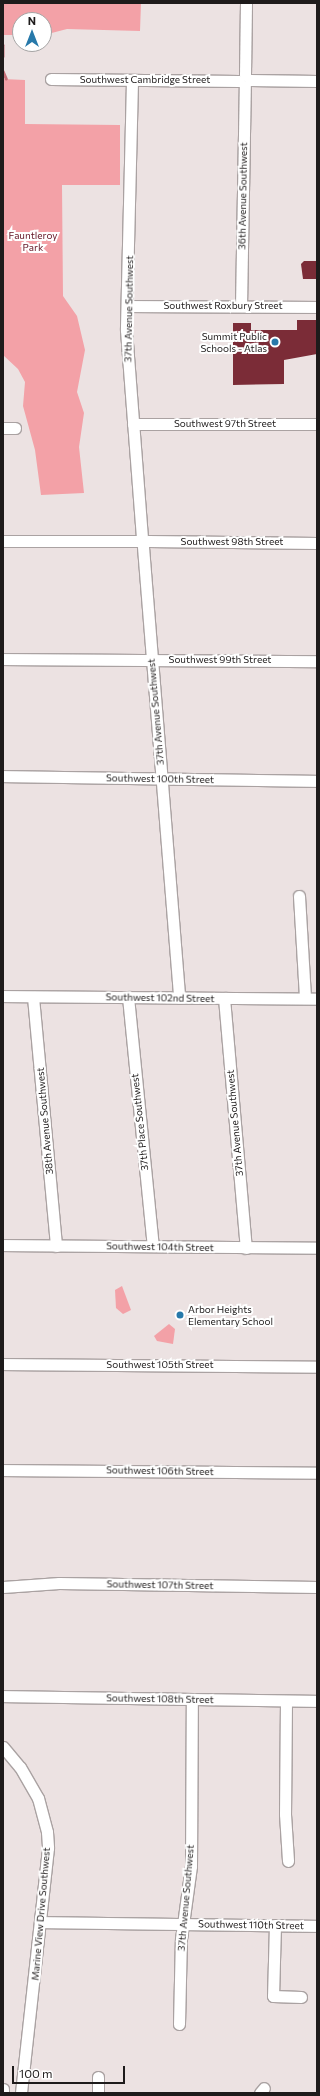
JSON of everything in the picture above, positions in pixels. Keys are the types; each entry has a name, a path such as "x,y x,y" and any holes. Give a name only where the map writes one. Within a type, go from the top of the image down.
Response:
{"street":[{"name":"36th Avenue Southwest","path":"241,306 246,3"},
{"name":"Southwest Cambridge Street","path":"51,79 317,81"},
{"name":"37th Avenue Southwest","path":"132,80 129,306 126,330 179,998"},
{"name":"Southwest Roxbury Street","path":"129,306 317,307"},
{"name":"Southwest 97th Street","path":"133,424 317,424"},
{"path":"3,428 15,428"},
{"name":"Southwest 98th Street","path":"3,541 317,542"},
{"name":"Southwest 99th Street","path":"3,659 317,661"},
{"name":"Southwest 100th Street","path":"3,776 317,781"},
{"path":"299,896 305,998"},
{"name":"Southwest 102nd Street","path":"3,996 317,999"},
{"name":"38th Avenue Southwest","path":"33,997 56,1246"},
{"name":"37th Place Southwest","path":"128,997 153,1246"},
{"name":"37th Avenue Southwest","path":"224,998 246,1248"},
{"name":"Southwest 104th Street","path":"3,1245 317,1248"},
{"name":"Southwest 105th Street","path":"3,1364 317,1367"},
{"name":"Southwest 106th Street","path":"3,1470 317,1473"},
{"name":"Southwest 107th Street","path":"3,1587 59,1583 317,1587"},
{"name":"Southwest 108th Street","path":"3,1696 317,1701"},
{"name":"37th Avenue Southwest","path":"179,2024 181,1939 185,1923 191,1866 192,1699"},
{"path":"286,1701 285,1814 288,1861"},
{"name":"Marine View Drive Southwest","path":"3,1747 29,1782 46,1826 48,1848 21,2093"},
{"name":"Southwest 110th Street","path":"41,1922 317,1926"},
{"path":"275,1925 274,1996 301,1997"},
{"path":"98,2077 98,2093"}],"green space":[{"path":"3,3 141,3 140,31 67,29 52,33 52,12 12,12 12,35 3,35"},
{"name":"Fauntleroy Park","path":"3,79 25,80 25,124 120,125 120,185 62,185 63,296 77,316 85,350 77,392 84,413 79,447 84,493 41,495 35,450 23,406 25,382 18,369 3,355"},
{"path":"122,1286 131,1310 123,1314 116,1308 115,1290"},
{"path":"169,1324 175,1329 173,1344 157,1341 154,1336"}],"building":[{"path":"304,261 317,261 317,279 303,279 301,264"},
{"name":"Summit Public Schools - Atlas","path":"297,320 317,320 317,354 284,360 284,384 233,385 233,323 251,323 251,330 297,330"}],"waterway":[{"path":"24,3 31,3"},
{"path":"106,3 122,3"},
{"path":"3,45 3,56"},
{"path":"3,71 6,78"}],"place":[{"name":"Summit Public Schools - Atlas","path":"275,342"},
{"name":"Arbor Heights Elementary School","path":"180,1315"}]}
